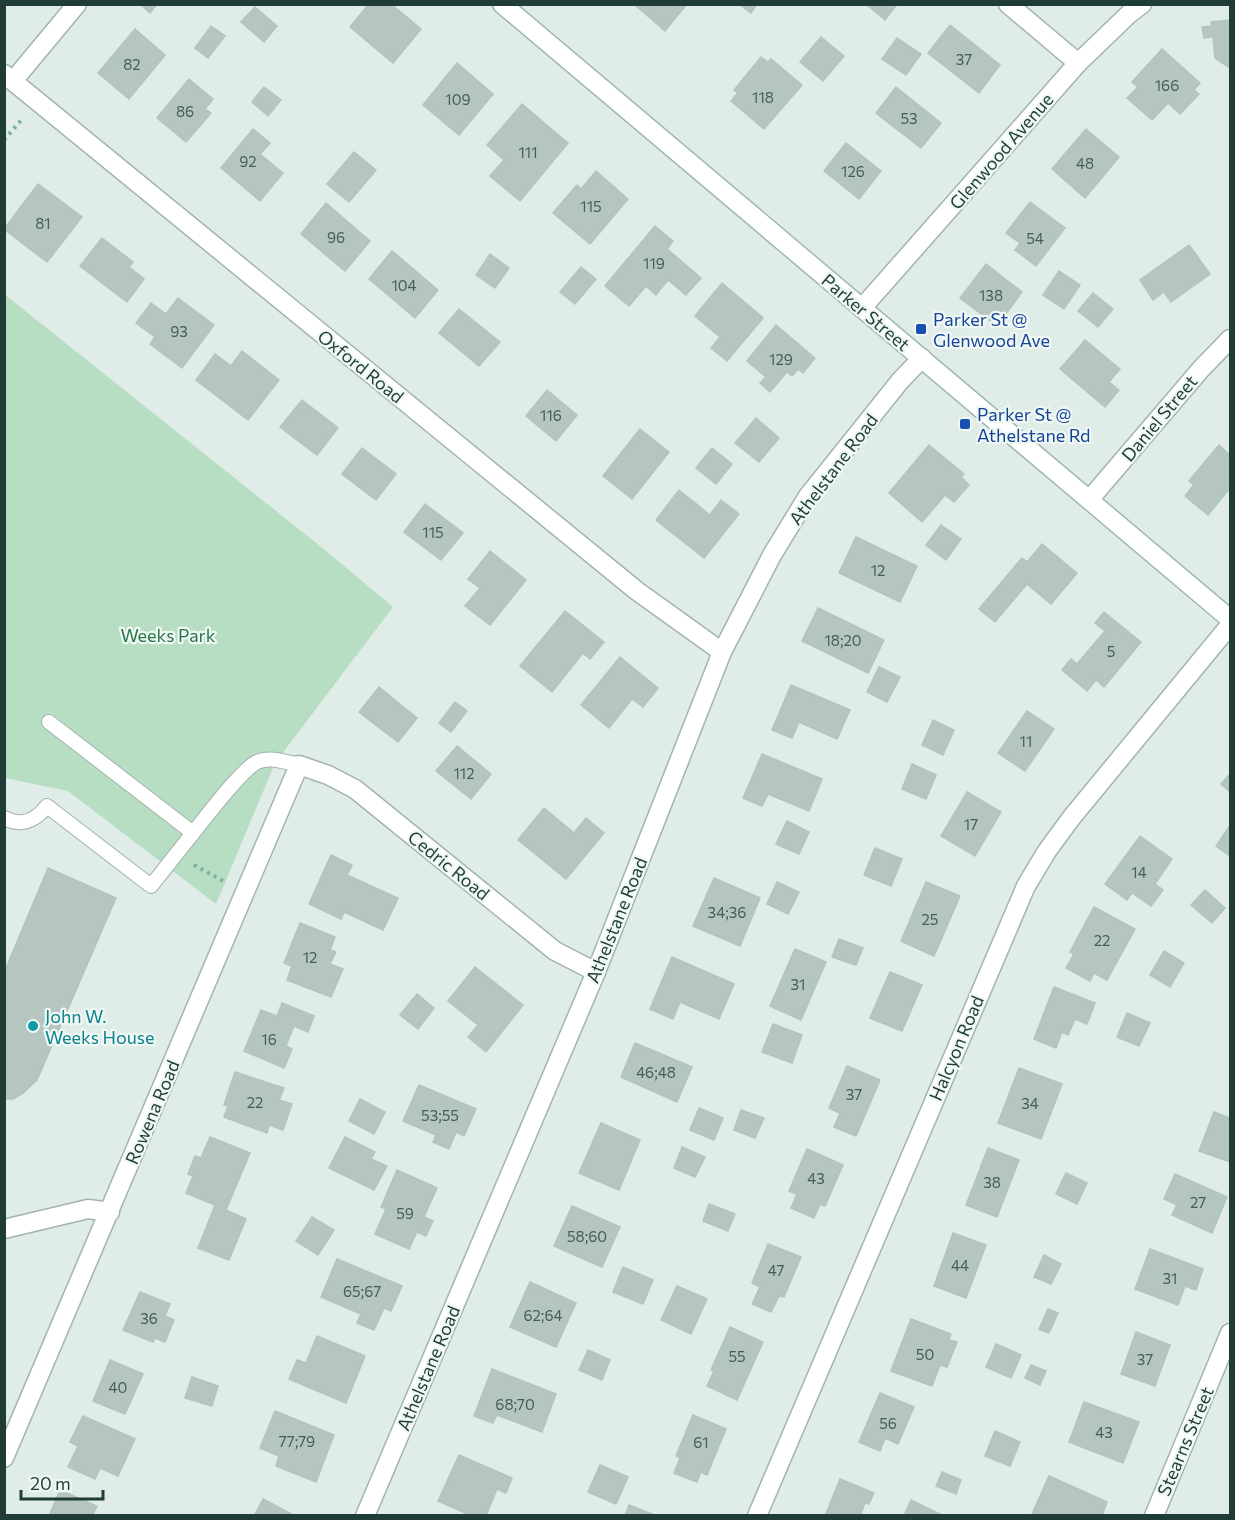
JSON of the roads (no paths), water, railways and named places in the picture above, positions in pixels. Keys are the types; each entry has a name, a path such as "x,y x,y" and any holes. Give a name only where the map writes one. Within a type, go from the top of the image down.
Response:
{"street":[{"path":"9,78 77,4"},
{"name":"Parker Street","path":"502,4 1230,619"},
{"path":"1008,4 1078,63"},
{"name":"Glenwood Avenue","path":"862,308 1078,63 1142,4"},
{"name":"Oxford Road","path":"9,78 637,591 722,652"},
{"name":"Daniel Street","path":"1089,500 1201,369 1230,339"},
{"name":"Athelstane Road","path":"365,1515 596,972 722,652 772,555 808,496 900,381 922,358"},
{"name":"Halcyon Road","path":"757,1515 1026,886 1047,851 1072,817 1230,625"},
{"name":"Cedric Road","path":"299,765 336,778 355,789 555,951 596,972"},
{"name":"Rowena Road","path":"4,1458 299,765"},
{"path":"4,1229 88,1209 110,1212"},
{"name":"Stearns Street","path":"1154,1515 1230,1334"}],"lane":[{"path":"49,722 193,832"},
{"path":"4,818 12,822 26,823 39,817 47,806 151,886 244,772 259,761 272,759 299,765"}],"place":[{"name":"Parker St @ Glenwood Ave","path":"921,329"},
{"name":"Parker St @ Athelstane Rd","path":"965,424"},
{"name":"John W. Weeks House","path":"33,1026"}],"park label":[{"name":"Weeks Park","path":"168,635"}]}
